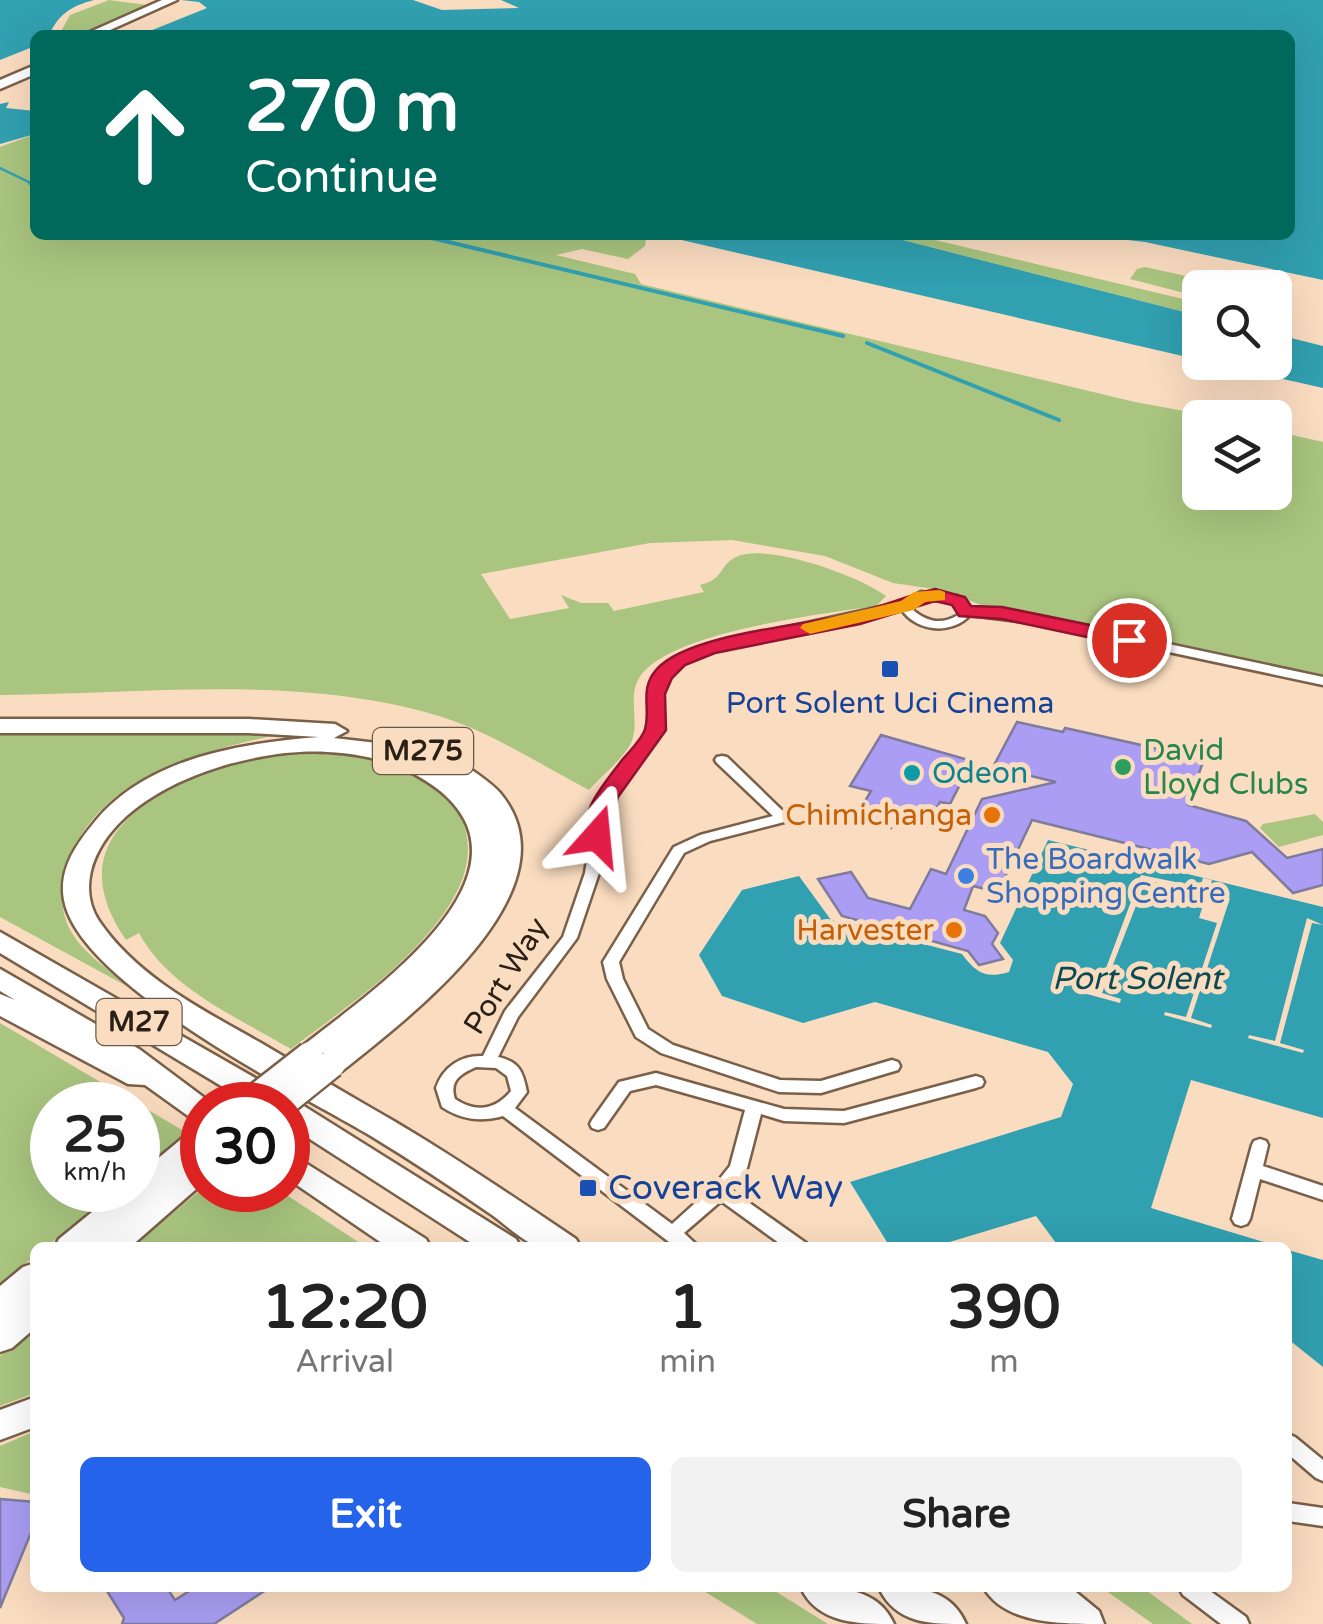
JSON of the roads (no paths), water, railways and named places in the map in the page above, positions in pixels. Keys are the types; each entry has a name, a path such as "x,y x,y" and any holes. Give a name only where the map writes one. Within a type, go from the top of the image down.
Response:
{"highway":[{"path":"102,30 173,2"},
{"path":"119,30 173,2"},
{"path":"0,73 30,60"},
{"path":"0,85 30,71"},
{"name":"M275","path":"0,726 249,726 351,732 422,750 479,786 498,809 509,852 506,877 490,914 453,961 321,1060 300,1082"},
{"path":"284,1082 321,1060 423,960 461,918 476,890 484,866 484,835 474,811 454,788 404,758 320,744 239,752 200,763 124,804 96,833 80,863 74,886 76,905 86,923 134,978 186,1012 413,1147 556,1242"},
{"name":"M27","path":"0,941 240,1082"},
{"name":"M27","path":"0,978 129,1056 180,1096"},
{"path":"0,1004 114,1067 170,1090"},
{"path":"310,1125 495,1242"},
{"path":"78,1242 180,1166"},
{"path":"113,1242 180,1171"},
{"path":"310,1178 407,1242"},
{"path":"0,1305 30,1280"},
{"path":"0,1338 30,1312"},
{"path":"0,1425 30,1414"},
{"path":"826,1592 875,1624"},
{"path":"903,1592 946,1624"},
{"path":"1008,1592 1052,1624"},
{"path":"1049,1592 1085,1624"}],"street":[{"name":"Port Way","path":"488,1060 512,1015 570,938 592,873 602,806 656,730 655,694 662,675 678,661 710,648 860,618 935,595 958,601 966,612 962,620 951,624 860,618"},
{"path":"907,606 916,619"},
{"path":"966,612 1033,619 1323,681"},
{"path":"722,760 784,818 705,838 680,850 610,962 642,1033 666,1049 779,1086 821,1086 892,1066"},
{"name":"Port Way","path":"488,1060 507,1066 519,1082 518,1092 504,1108 468,1114 457,1110 444,1096 446,1078 454,1070 488,1060"},
{"path":"598,1124 626,1086 656,1079 754,1109 784,1115 844,1117 976,1082"},
{"path":"504,1108 682,1242"},
{"path":"672,1235 720,1191 738,1168 754,1109"},
{"path":"1241,1219 1260,1145"},
{"path":"1254,1170 1323,1193"},
{"path":"720,1191 792,1242"},
{"path":"1292,1446 1323,1472"},
{"path":"1292,1513 1323,1517"},
{"path":"1195,1592 1238,1624"}],"water":[{"path":"0,0 94,0 67,12 52,30 30,30 30,48 0,60"},
{"path":"181,0 413,0 442,10 519,8 501,0 1323,0 1323,280 1292,273 1292,270 1128,240 1295,240 1295,30 152,30 207,8 199,2"},
{"path":"9,102 6,108 30,110 30,135 0,144 0,104"},
{"path":"682,240 903,240 1182,311 1182,356"},
{"path":"1292,338 1323,346 1323,388 1287,380 1292,380"},
{"name":"Port Solent","path":"1048,840 1323,907 1323,1118 1191,1080 1151,1208 1263,1242 1055,1242 1036,1216 950,1242 887,1242 850,1182 1061,1117 1073,1084 1048,1052 875,1002 803,1023 722,996 699,955 742,890 799,876 831,920 962,954 977,970 988,974 1009,972 1013,960 1000,943"},
{"path":"1292,1251 1323,1260 1323,1367 1292,1342"}],"waterway":[{"path":"0,168 30,183"},
{"path":"440,240 843,336"},
{"path":"867,343 1059,420"}],"place":[{"name":"Port Solent Uci Cinema","path":"890,669"},
{"name":"David Lloyd Clubs","path":"1123,767"},
{"name":"Odeon","path":"912,773"},
{"name":"Chimichanga","path":"992,815"},
{"name":"The Boardwalk Shopping Centre","path":"966,876"},
{"name":"Harvester","path":"954,930"},
{"name":"Coverack Way","path":"588,1188"}]}
